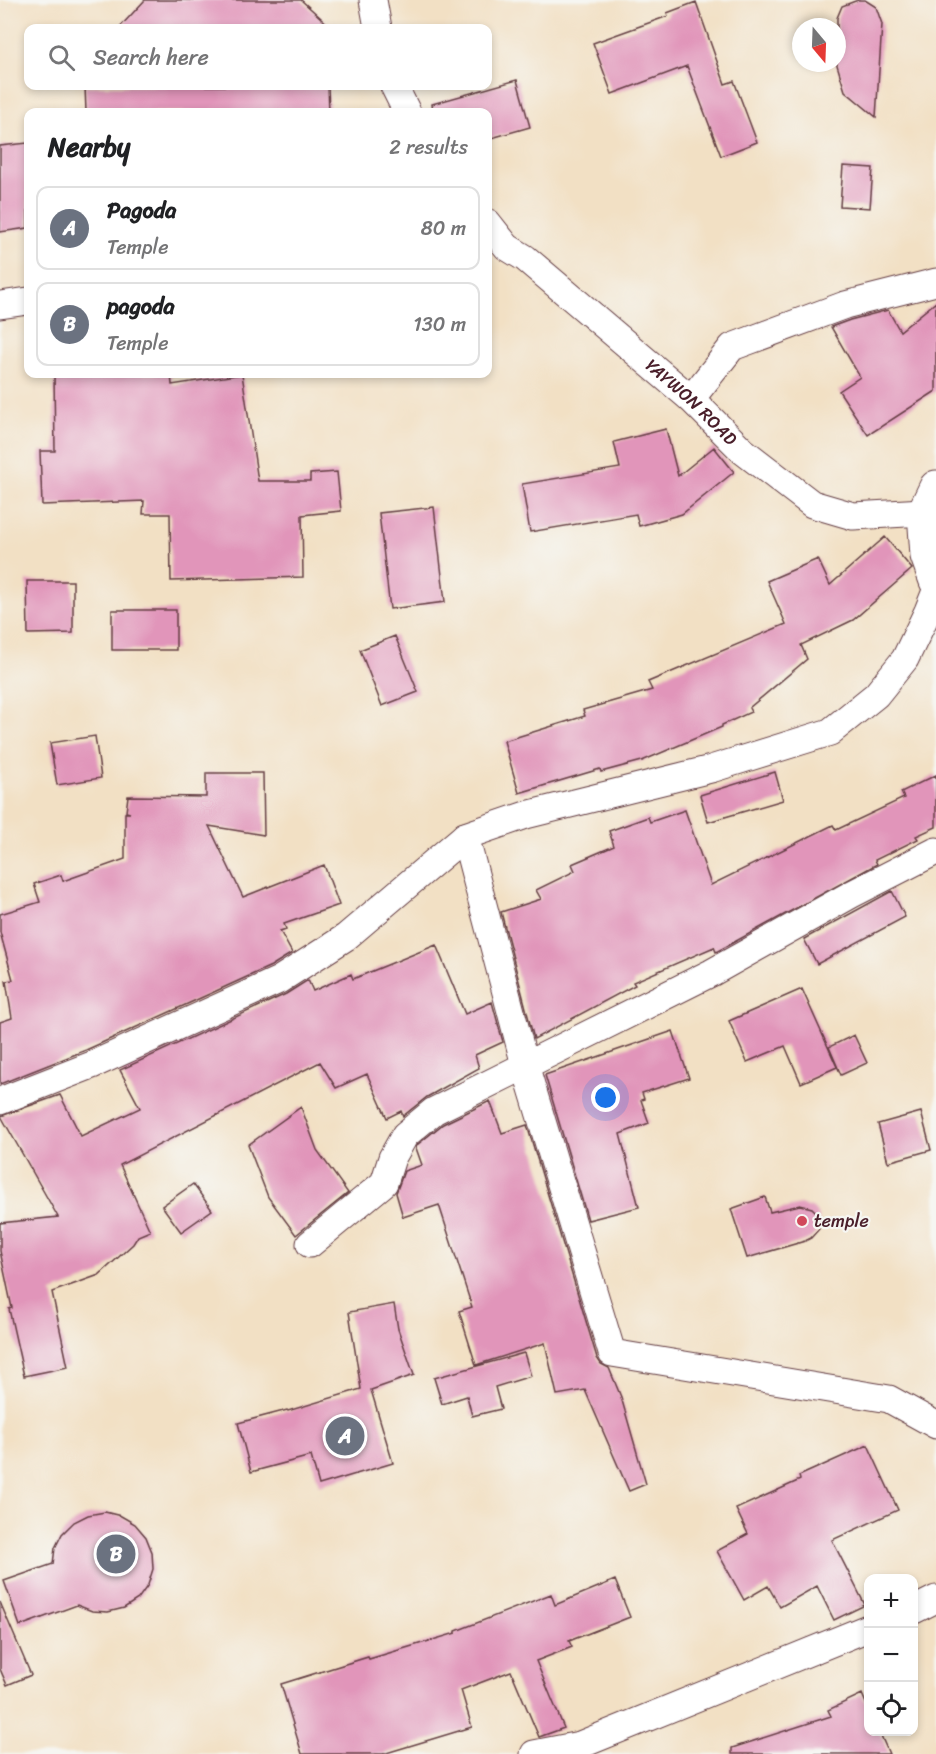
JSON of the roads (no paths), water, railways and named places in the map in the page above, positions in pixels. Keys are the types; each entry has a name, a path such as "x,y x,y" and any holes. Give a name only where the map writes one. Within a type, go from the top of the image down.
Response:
{"street":[{"path":"373,0 377,24"},
{"path":"396,90 405,108"},
{"name":"YAYWON ROAD","path":"497,248 525,258 691,399 743,451 812,504 853,516 930,499"},
{"path":"691,399 732,347 845,305 936,282"},
{"path":"0,305 24,302"},
{"path":"930,499 927,556 936,581"},
{"path":"0,1101 92,1065 279,980 346,937 465,836 526,815 711,769 830,732 876,695 904,659 936,591"},
{"path":"465,836 525,1065 612,1353 889,1399 936,1425"},
{"path":"310,1244 384,1183 392,1158 405,1135 434,1111 711,973 852,894 936,851"},
{"path":"918,1608 936,1599"},
{"path":"534,1754 580,1744 864,1630"}],"place":[{"name":"temple","path":"802,1221"},
{"name":"Pagoda","path":"345,1436"},
{"name":"pagoda","path":"116,1554"}]}
